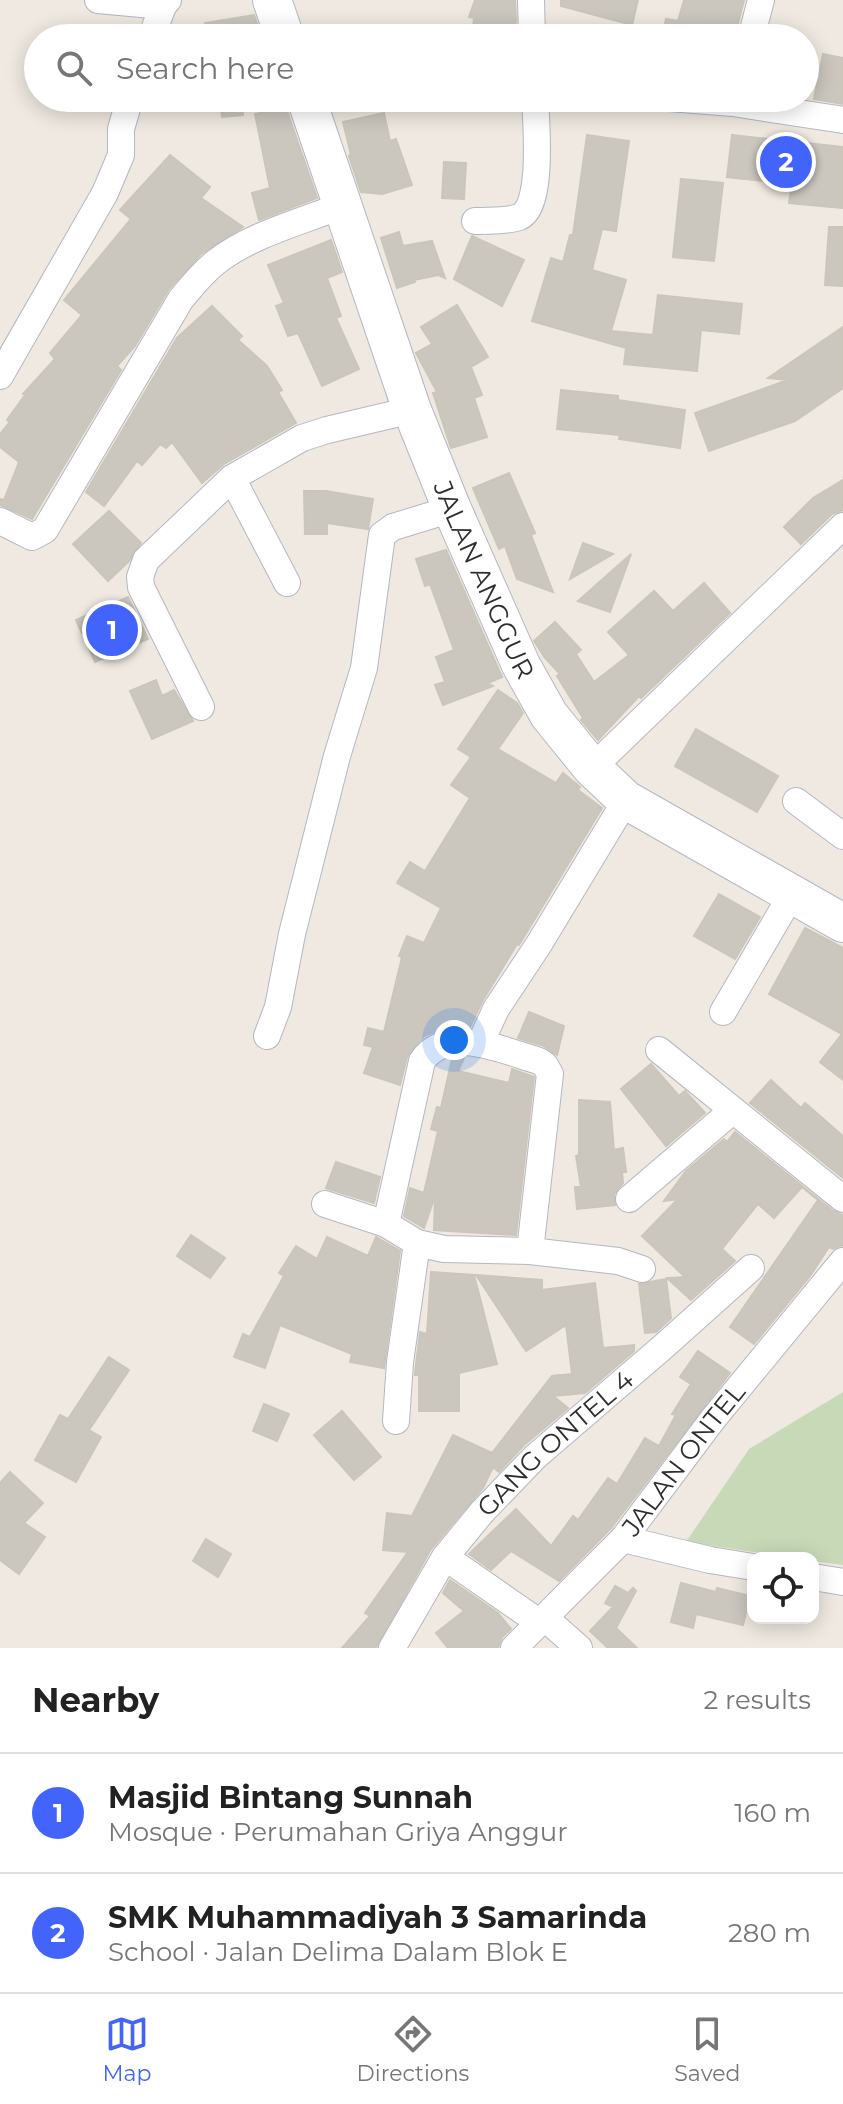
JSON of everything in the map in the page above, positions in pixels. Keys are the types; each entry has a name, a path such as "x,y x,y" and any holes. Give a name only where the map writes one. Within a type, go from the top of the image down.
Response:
{"street":[{"path":"98,0 165,3 157,24"},
{"path":"272,0 280,24"},
{"path":"531,0 532,24"},
{"path":"755,24 761,0"},
{"path":"0,376 105,193 121,155 121,129 126,112"},
{"name":"JALAN ANGGUR","path":"311,112 412,410 452,509 534,690 549,715 592,768 626,800 843,923"},
{"path":"475,221 518,217 528,210 535,181 536,112"},
{"path":"797,112 843,120"},
{"path":"0,521 32,537 41,535 181,299 203,273 226,255 257,238 343,205"},
{"path":"201,707 141,587 140,577 146,560 232,478 302,438 412,410"},
{"path":"232,478 287,583"},
{"path":"267,1036 278,1007 292,934 337,756 364,668 382,535 393,527 452,509"},
{"path":"592,768 843,526"},
{"path":"480,1044 496,1009 626,800"},
{"path":"796,801 843,836"},
{"path":"723,1012 792,894"},
{"path":"386,1224 422,1061 435,1047 480,1044 539,1061 550,1074 530,1251"},
{"path":"659,1050 843,1199"},
{"path":"629,1199 732,1111"},
{"path":"325,1204 386,1224 417,1243 471,1251 530,1251 618,1261 642,1269"},
{"path":"396,1421 400,1362 417,1243"},
{"name":"JALAN ONTEL","path":"514,1648 623,1539 713,1419 843,1261"},
{"name":"GANG ONTEL 4","path":"392,1648 445,1557 482,1512 535,1457 751,1268"},
{"path":"623,1539 747,1566"},
{"path":"445,1557 579,1648"},
{"path":"819,1578 843,1582"}],"green space":[{"path":"843,1392 843,1565 819,1562 819,1552 754,1552 686,1542 749,1449"}],"building":[{"path":"475,0 515,0 515,24 473,24 474,18 469,17"},
{"path":"561,0 638,0 632,24 561,6"},
{"path":"684,0 744,0 738,24 665,24 666,19 678,21"},
{"path":"254,15 257,24 205,24"},
{"path":"823,54 843,58 843,104 819,100"},
{"path":"221,112 243,112 243,115 222,117"},
{"path":"287,112 317,198 259,220 252,193 270,188 255,114"},
{"path":"384,113 390,141 396,139 412,185 382,194 361,192 349,156 343,122"},
{"path":"587,135 629,141 616,231 602,229 592,270 626,280 611,331 653,335 658,295 742,304 739,334 701,330 697,371 624,364 626,348 532,321 551,258 563,262 570,235 573,235"},
{"path":"732,135 843,147 843,208 789,203 792,184 727,177"},
{"path":"170,155 210,187 201,198 243,227 201,254 169,289 135,346 117,366 121,370 32,519 0,505 0,499 4,500 19,462 0,447 0,434 10,422 7,420 23,394 55,359 50,353 82,315 64,300 131,219 120,210"},
{"path":"444,162 466,163 464,199 442,198"},
{"path":"681,179 723,183 714,261 673,257"},
{"path":"829,227 843,227 843,286 825,285"},
{"path":"399,232 403,246 432,241 445,278 438,275 414,280 397,288 381,238"},
{"path":"472,236 524,260 502,306 454,279"},
{"path":"331,240 342,272 327,278 341,316 336,318 359,369 322,386 298,333 288,336 276,306 284,303 268,265"},
{"path":"457,305 488,357 471,367 482,395 474,398 487,437 451,448 433,393 437,392 416,353 432,344 421,327"},
{"path":"212,306 242,336 238,340 267,366 282,390 278,392 296,423 224,464 202,483 172,442 166,448 160,444 142,465 137,461 104,506 86,492 177,338"},
{"path":"843,327 843,388 795,421 709,451 695,413 788,380 768,378"},
{"path":"561,390 618,396 618,400 685,410 680,448 619,439 620,435 557,429"},
{"path":"509,473 535,533 531,535 553,592 517,579 505,546 499,549 473,488"},
{"path":"843,480 843,510 832,514 801,544 784,527 813,498"},
{"path":"304,491 326,491 373,499 368,529 327,523 327,534 305,534"},
{"path":"109,511 141,543 129,561 108,581 73,544"},
{"path":"583,543 613,554 570,579"},
{"path":"446,550 502,677 488,683 493,686 443,705 435,685 445,682 436,657 454,650 430,584 425,586 416,559"},
{"path":"631,554 610,612 578,601"},
{"path":"704,583 730,613 641,698 639,696 598,740 581,720 583,718 557,676 560,674 534,641 555,622 581,650 576,654 594,682 629,655 608,632 654,591 673,611"},
{"path":"128,597 148,639 95,662 76,620"},
{"path":"156,680 162,696 174,690 193,721 152,739 130,691"},
{"path":"498,690 517,703 523,713 498,749 556,783 563,773 580,787 578,790 602,808 483,1000 470,1027 444,1028 424,1036 407,1057 400,1085 364,1073 373,1047 364,1045 368,1028 384,1032 402,957 399,956 407,936 424,943 441,908 397,883 410,862 425,871 470,798 451,785 471,757 458,749"},
{"path":"696,729 778,776 757,812 675,766"},
{"path":"719,894 760,917 735,959 694,936"},
{"path":"805,928 843,948 843,1080 820,1062 842,1034 769,994"},
{"path":"529,1012 564,1026 557,1055 544,1046 518,1038"},
{"path":"464,1058 458,1071 509,1083 512,1069 534,1077 516,1235 434,1230 435,1196 424,1228 404,1216 410,1188 424,1193 438,1131 431,1129 437,1107 441,1108 452,1059"},
{"path":"651,1064 679,1096 685,1091 705,1113 666,1146 621,1089"},
{"path":"771,1080 801,1108 805,1103 843,1136 843,1178 750,1103"},
{"path":"579,1100 610,1102 614,1150 623,1148 626,1172 622,1172 623,1183 614,1194 615,1205 577,1209 575,1187 581,1187 576,1156 579,1155"},
{"path":"735,1132 833,1211 843,1215 843,1245 833,1249 829,1247 810,1276 754,1344 730,1327 818,1200 802,1187 774,1218 758,1204 722,1249 735,1261 691,1300 667,1278 685,1277 642,1236 678,1199 664,1201 686,1171 724,1139 727,1142"},
{"path":"336,1162 380,1177 374,1203 326,1188"},
{"path":"191,1235 225,1258 210,1278 177,1256"},
{"path":"327,1237 368,1256 376,1237 400,1251 384,1368 350,1362 352,1354 280,1325 265,1368 234,1357 243,1334 250,1337 284,1276 279,1273 296,1246 317,1259"},
{"path":"431,1272 474,1275 497,1364 459,1373 459,1411 419,1411 419,1375 415,1375 420,1332 427,1334"},
{"path":"476,1275 542,1280 542,1290 595,1283 603,1348 634,1345 634,1351 585,1393 553,1396 568,1408 524,1445 499,1472 493,1467 483,1488 431,1549 376,1648 342,1648 370,1616 365,1613 408,1552 383,1550 387,1513 412,1516 453,1435 492,1453 552,1376 572,1374 566,1325 526,1351"},
{"path":"666,1279 671,1318 656,1332 645,1333 639,1284"},
{"path":"698,1351 730,1373 611,1528 559,1581 511,1551 491,1570 469,1554 516,1509 551,1546 573,1516 578,1520 608,1478 617,1484 645,1438 659,1446 676,1415 672,1414 691,1384 680,1377"},
{"path":"109,1357 129,1370 89,1430 101,1437 76,1482 35,1460 60,1415 68,1419"},
{"path":"264,1404 289,1414 277,1441 253,1431"},
{"path":"342,1411 381,1457 354,1480 314,1435"},
{"path":"10,1472 43,1503 24,1523 45,1537 19,1574 0,1560 0,1483"},
{"path":"206,1539 231,1554 218,1577 193,1561"},
{"path":"450,1580 498,1613 511,1629 502,1637 498,1648 448,1648 436,1633 464,1611 443,1593"},
{"path":"681,1583 716,1592 717,1588 747,1595 743,1625 696,1614 693,1628 671,1622"},
{"path":"615,1586 628,1593 633,1588 636,1591 616,1628 637,1648 608,1648 590,1631 613,1607 605,1603"}],"place":[{"name":"SMK Muhammadiyah 3 Samarinda","path":"786,162"},
{"name":"Masjid Bintang Sunnah","path":"112,630"}]}
